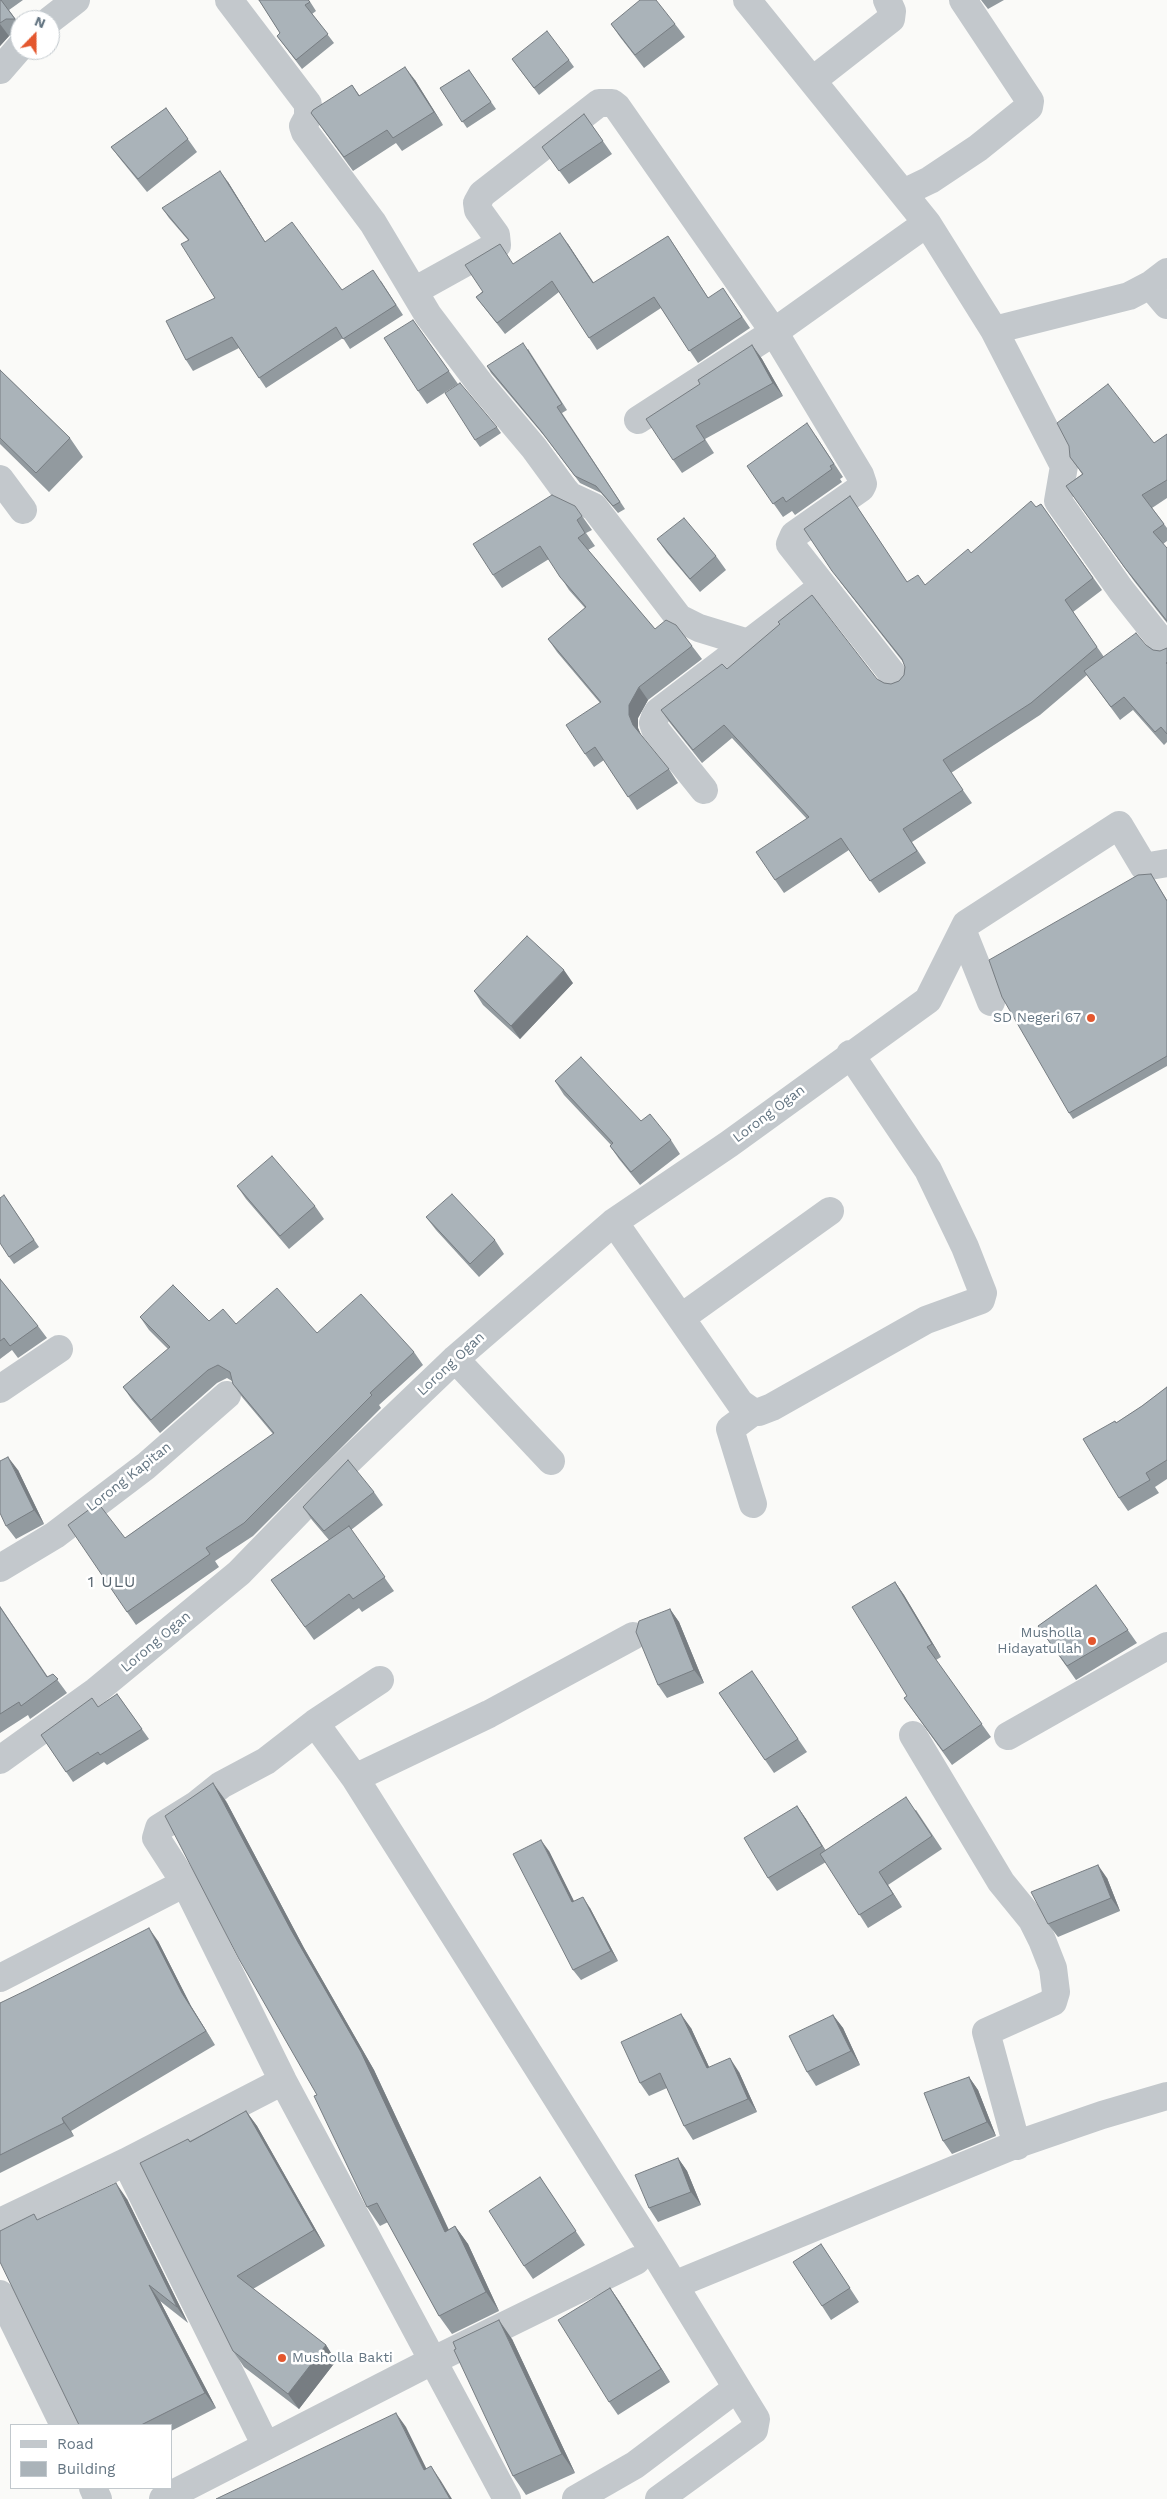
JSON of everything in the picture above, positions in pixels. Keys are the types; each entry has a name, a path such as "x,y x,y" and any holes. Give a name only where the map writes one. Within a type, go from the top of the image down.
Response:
{"street":[{"path":"60,12 76,0"},
{"path":"229,0 308,104 308,117 304,126 305,132 373,222 414,291 449,344 534,448 564,489 570,496 594,507 679,618 699,628 748,643"},
{"path":"747,0 927,224 994,330 1064,466 1058,501 1121,590 1167,648"},
{"path":"813,80 891,19 892,11 886,0"},
{"path":"903,193 930,180 978,148 1029,107 1030,100 963,0"},
{"path":"0,70 10,58"},
{"path":"414,291 497,245 496,235 478,210 479,198 599,103 605,102 617,107 782,327 862,480 861,488 791,539 790,544 898,681"},
{"path":"638,420 782,327 927,224"},
{"path":"994,330 1161,287"},
{"path":"0,479 23,510"},
{"path":"704,790 655,729 654,717 658,712 822,587"},
{"path":"991,1002 963,932 966,924 1119,825 1144,867 1167,863"},
{"name":"Lorong Ogan","path":"0,1760 96,1691 238,1573 340,1470 455,1359 614,1222 729,1144 850,1054 928,1000 963,932"},
{"path":"753,1504 730,1429 753,1412 772,1407 926,1320 981,1300 983,1296 965,1247 928,1170 850,1054"},
{"path":"682,1317 830,1211"},
{"path":"614,1222 682,1317 740,1404 753,1412"},
{"path":"0,1389 59,1349"},
{"path":"455,1359 550,1461"},
{"name":"Lorong Kapitan","path":"0,1568 55,1535 138,1472 227,1395"},
{"path":"355,1778 489,1714 633,1636"},
{"path":"1008,1736 1167,1646"},
{"path":"380,1680 315,1723 266,1761 221,1785 196,1805 156,1831 155,1835 185,1883 283,2081 507,2499"},
{"path":"315,1723 355,1778 674,2285 756,2419 754,2430 660,2499 635,2465"},
{"path":"913,1734 1001,1882 1032,1920 1053,1968 1056,1992 1053,2002 986,2032 1017,2146"},
{"path":"0,1978 185,1883"},
{"path":"0,2222 126,2162 283,2081"},
{"path":"674,2285 1017,2146 1102,2115 1167,2096"},
{"path":"126,2162 266,2446"},
{"path":"163,2499 432,2361 636,2261"},
{"path":"0,2294 64,2424"},
{"path":"576,2499 635,2465 736,2388"}],"building":[{"path":"1,0 10,12 10,19 0,23"},
{"path":"259,0 308,0 310,2 305,5 328,34 296,60 277,36 280,33"},
{"path":"640,0 656,0 675,24 635,55 611,24"},
{"path":"547,31 569,60 534,88 512,59"},
{"path":"405,67 434,112 393,138 387,130 344,157 311,113 313,110 352,85 359,96"},
{"path":"469,70 491,102 462,122 440,88"},
{"path":"166,108 188,139 138,179 111,147"},
{"path":"584,114 603,141 559,171 542,147"},
{"path":"220,171 265,242 292,222 342,290 373,270 396,305 343,339 336,327 259,378 232,337 186,360 166,321 215,298 181,244 189,240 162,208"},
{"path":"560,233 593,283 668,236 708,298 723,288 742,317 689,351 654,297 589,338 552,281 497,323 476,297 483,292 465,265 500,244 513,264"},
{"path":"413,320 449,371 418,391 384,338"},
{"path":"523,343 562,404 557,407 620,502 613,506 596,486 575,476 541,431 487,366"},
{"path":"752,345 773,383 696,426 705,440 673,460 646,419 700,384 698,380"},
{"path":"0,370 70,438 36,473 0,438"},
{"path":"460,383 497,427 475,440 445,393"},
{"path":"1108,384 1154,443 1167,434 1167,480 1142,495 1164,524 1153,532 1167,548 1167,621 1125,568 1066,486 1083,474 1070,457 1069,446 1057,423"},
{"path":"807,423 834,464 830,466 832,469 786,502 783,497 773,504 747,466"},
{"path":"552,495 575,506 582,516 577,520 585,533 578,538 655,629 666,620 676,625 692,646 639,687 629,705 629,715 633,725 669,769 628,797 595,747 585,754 566,725 601,702 548,639 586,607 560,577 540,546 493,575 473,544"},
{"path":"850,496 907,582 918,575 925,585 968,549 971,553 1031,501 1036,507 1041,504 1093,578 1065,600 1097,647 1031,703 943,760 963,790 903,829 917,851 870,881 841,838 775,880 756,852 809,817 724,725 693,750 661,710 722,664 727,669 780,624 778,622 812,595 877,679 891,684 899,681 904,675 905,667 902,659 832,571 804,529"},
{"path":"684,518 716,556 690,579 657,539"},
{"path":"1136,633 1153,650 1160,651 1167,648 1167,734 1161,727 1155,732 1124,697 1111,707 1084,671"},
{"name":"SD Negeri 67","path":"1151,874 1167,901 1167,1056 1069,1113 1002,997 989,960 1138,875"},
{"path":"527,936 564,970 511,1026 474,991"},
{"path":"581,1057 641,1121 650,1114 671,1140 631,1172 610,1146 613,1143 555,1081"},
{"path":"272,1156 315,1206 280,1236 237,1186"},
{"path":"452,1194 495,1240 470,1264 426,1217"},
{"path":"4,1195 34,1240 9,1257 0,1243 0,1198"},
{"path":"0,1279 38,1326 10,1346 4,1338 0,1341"},
{"path":"173,1285 209,1321 223,1309 236,1324 277,1288 317,1333 361,1294 414,1352 370,1393 372,1395 244,1523 206,1548 210,1554 127,1612 68,1525 98,1503 125,1538 274,1433 233,1384 230,1372 218,1365 208,1370 151,1420 123,1387 170,1347 140,1317"},
{"path":"1167,1387 1167,1460 1146,1473 1150,1480 1119,1498 1083,1439 1115,1421 1116,1423"},
{"path":"8,1457 34,1510 6,1526 0,1513 0,1461"},
{"path":"348,1460 374,1492 324,1531 303,1507"},
{"path":"349,1526 385,1577 353,1599 349,1594 305,1627 271,1580"},
{"path":"895,1582 932,1644 927,1647 982,1724 943,1751 904,1698 907,1696 852,1607"},
{"name":"Musholla Hidayatullah","path":"1096,1585 1128,1630 1067,1666 1038,1626"},
{"path":"0,1607 47,1677 53,1674 58,1679 21,1706 19,1702 0,1714"},
{"path":"670,1609 694,1670 658,1685 636,1632 639,1621"},
{"path":"752,1671 798,1739 765,1760 719,1693"},
{"path":"117,1694 142,1729 100,1755 98,1752 66,1772 41,1735 92,1698 98,1707"},
{"path":"213,1783 291,1930 361,2052 445,2232 455,2226 486,2292 439,2316 377,2203 367,2207 314,2096 317,2095 239,1959 165,1816"},
{"path":"906,1797 932,1836 879,1872 893,1894 859,1915 820,1854"},
{"path":"797,1806 822,1846 768,1878 744,1838"},
{"path":"541,1840 572,1902 583,1897 611,1951 573,1970 513,1854"},
{"path":"1098,1865 1111,1898 1048,1924 1031,1892"},
{"path":"149,1928 182,1993 206,2031 62,2118 64,2123 0,2155 0,2003"},
{"path":"681,2014 707,2068 730,2058 748,2099 684,2126 660,2073 640,2083 621,2042"},
{"path":"833,2015 851,2051 807,2072 789,2036"},
{"path":"969,2077 987,2122 943,2141 924,2093"},
{"path":"246,2111 314,2230 237,2276 326,2345 288,2394 233,2351 140,2163 188,2139 190,2142"},
{"path":"678,2158 691,2192 649,2208 635,2175"},
{"path":"540,2177 576,2231 524,2266 489,2211"},
{"path":"116,2183 177,2307 149,2285 205,2393 143,2424 79,2424 0,2262 0,2231 34,2214 37,2220"},
{"path":"821,2244 850,2288 822,2306 793,2262"},
{"path":"610,2288 661,2369 609,2402 558,2320"},
{"path":"499,2320 562,2454 513,2476 454,2350 456,2349 453,2342"},
{"path":"396,2413 424,2470 431,2466 450,2499 216,2499"}],"place":[{"name":"SD Negeri 67","path":"1091,1018"},
{"name":"Musholla Hidayatullah","path":"1092,1641"},
{"name":"Musholla Bakti","path":"282,2358"}],"district":[{"name":"1 ULU","path":"112,1582"}]}
